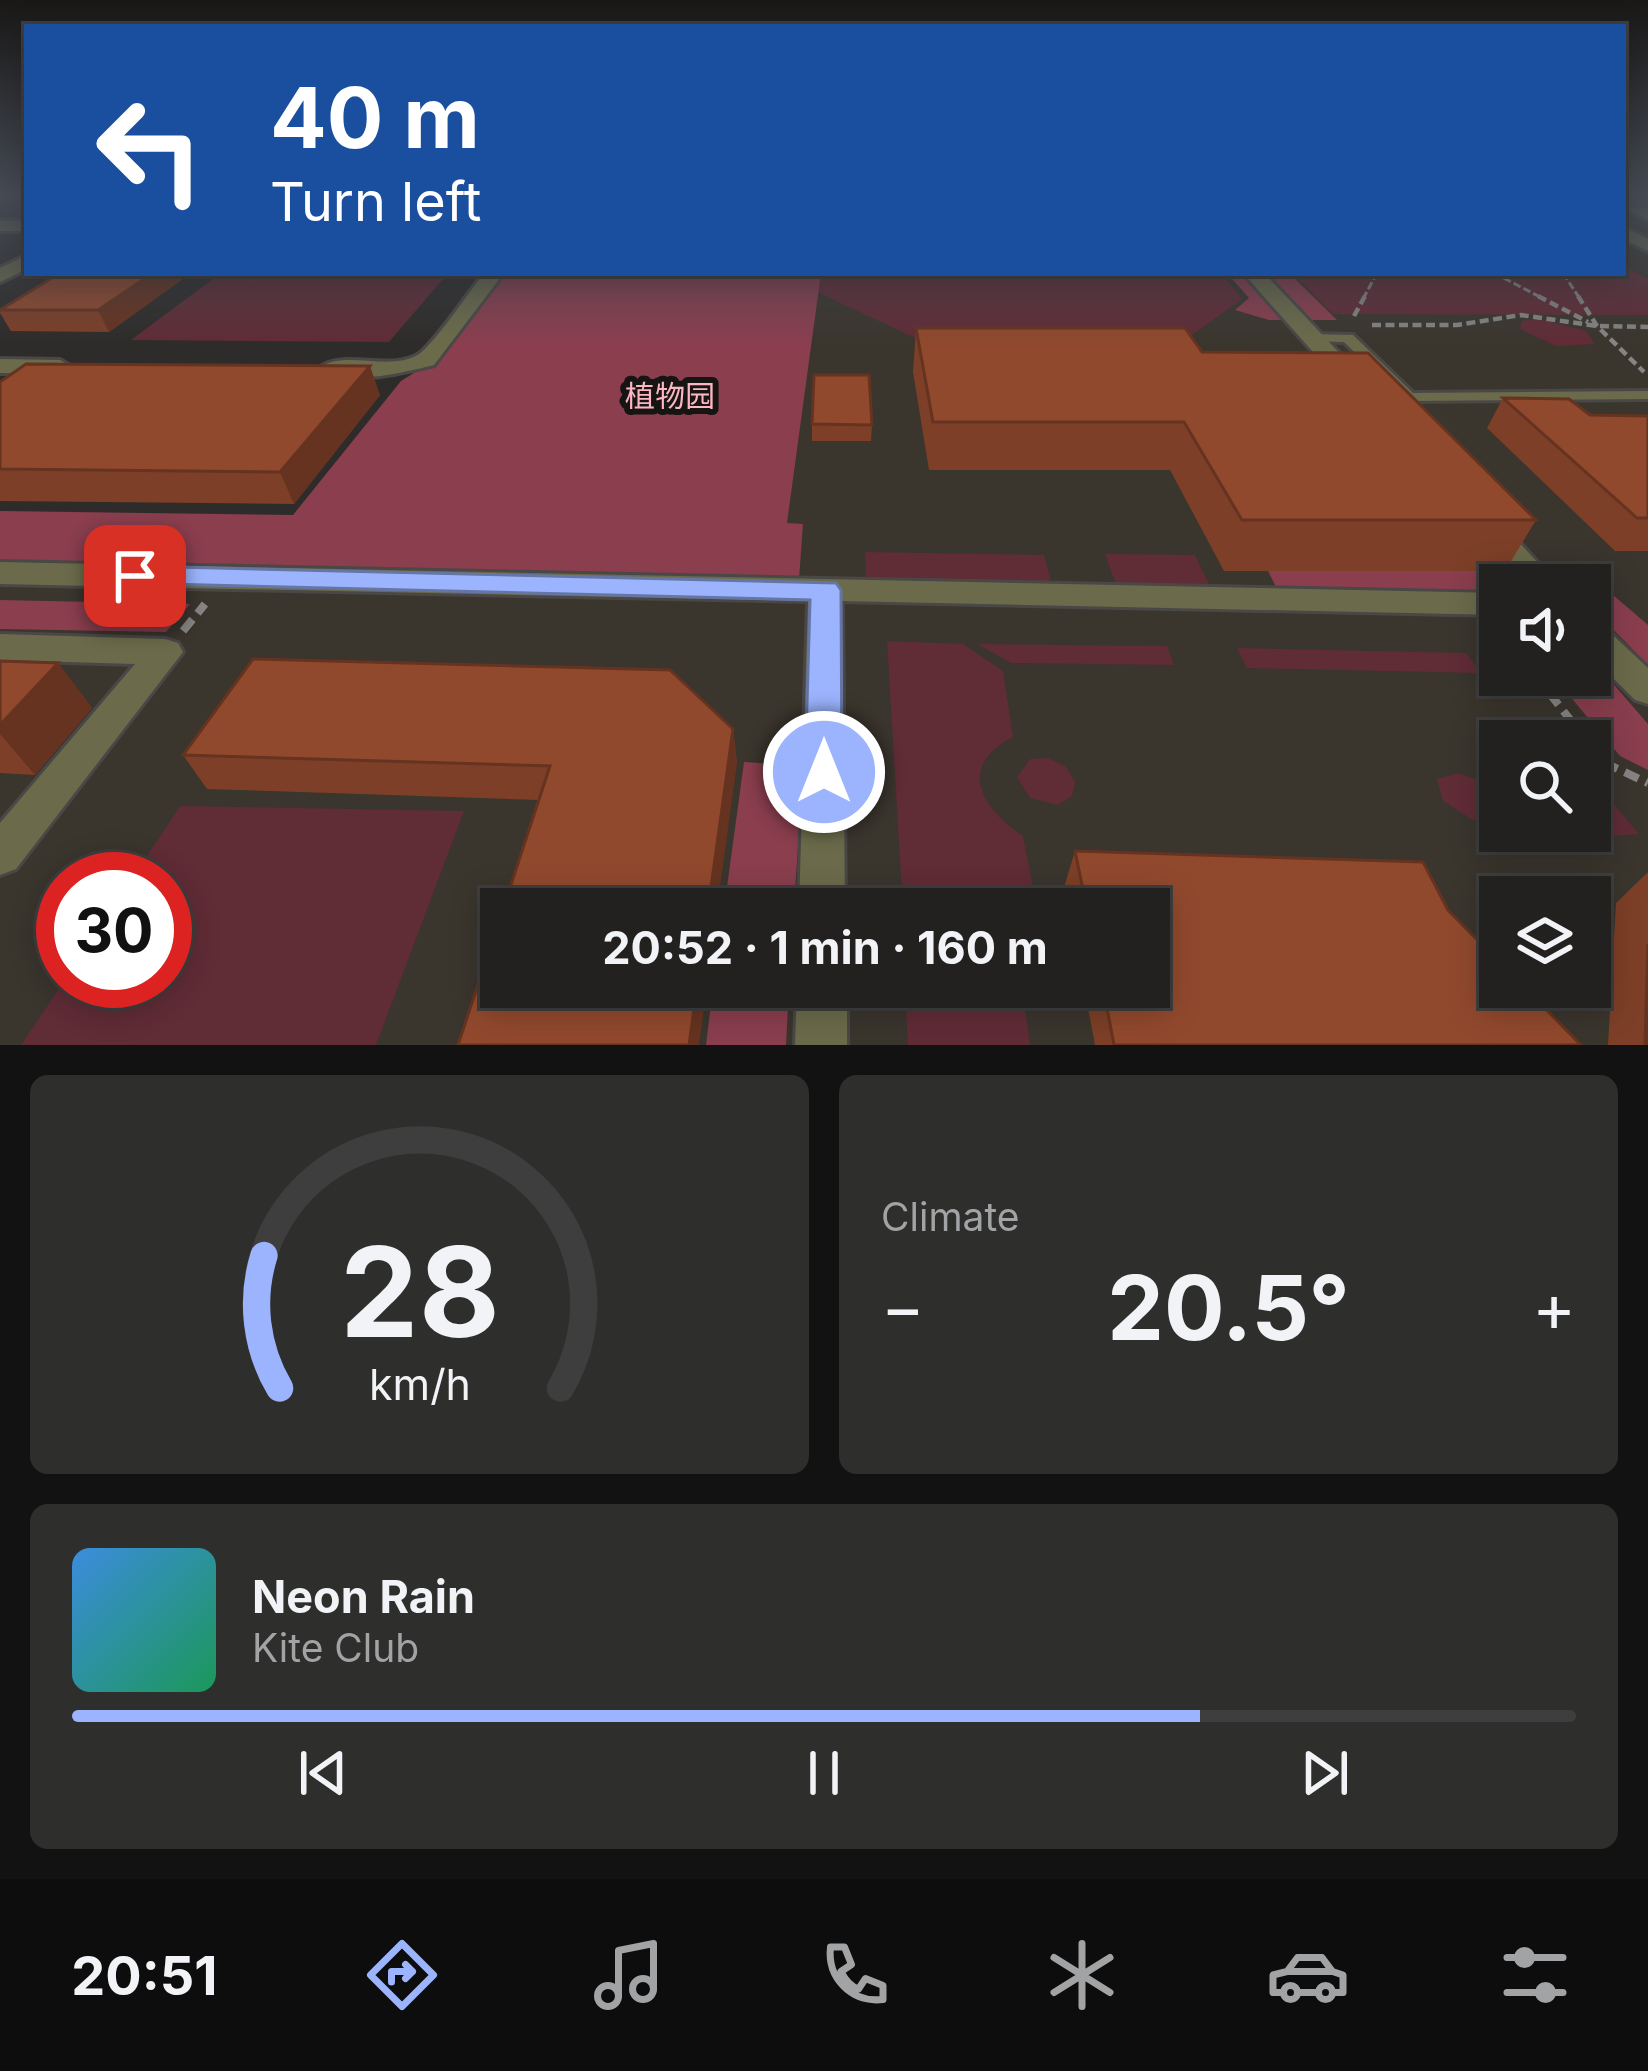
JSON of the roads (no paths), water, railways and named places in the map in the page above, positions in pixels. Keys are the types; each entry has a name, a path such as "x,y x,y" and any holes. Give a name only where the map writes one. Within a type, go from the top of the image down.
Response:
{"street":[{"path":"311,368 383,369 426,360 492,276"},
{"path":"1256,276 1374,404"},
{"path":"0,367 96,367"},
{"path":"1466,502 1523,564"},
{"path":"0,573 1479,604"},
{"path":"822,888 826,590"},
{"path":"0,647 165,652 12,824 0,855"},
{"path":"1611,654 1648,690"},
{"path":"821,1045 822,1008"}],"lane":[{"path":"1313,338 1348,338 1408,397 1648,395"}],"park label":[{"name":"植物园","path":"670,396"}]}
